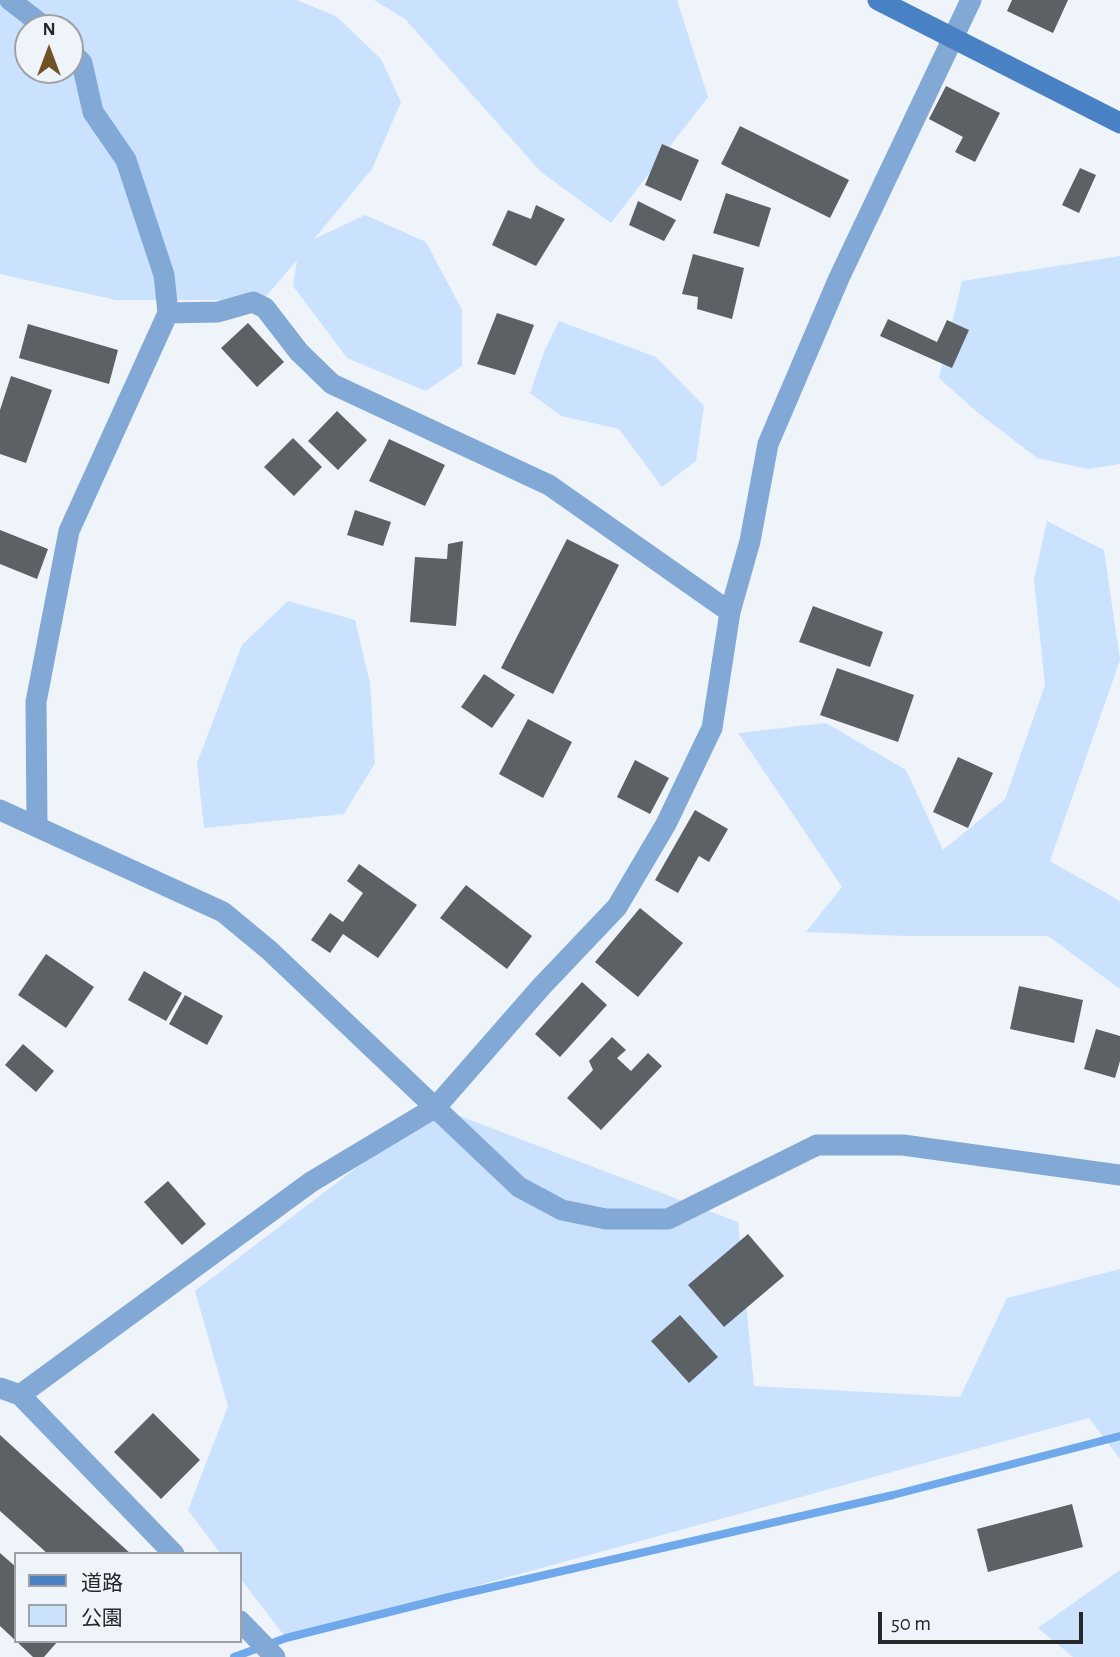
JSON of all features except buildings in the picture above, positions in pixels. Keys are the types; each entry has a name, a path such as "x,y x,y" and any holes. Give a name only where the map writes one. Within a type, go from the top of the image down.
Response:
{"street":[{"path":"10,0 28,14"},
{"path":"878,0 1120,123"},
{"path":"172,1552 10,1392 311,1182 436,1107 541,987 617,907 666,824 712,728 730,612 750,541 768,444 839,278 971,0"},
{"path":"37,826 36,702 69,531 168,313 164,275 126,160 93,112 84,72"},
{"path":"168,313 218,312 253,302 265,308 299,352 332,384 550,485 730,612"},
{"path":"0,810 223,912 269,950 519,1187 562,1210 606,1219 668,1219 817,1145 903,1145 1120,1175"},
{"path":"242,1623 274,1656"}],"green space":[{"path":"0,0 296,0 336,16 381,59 401,102 372,169 314,239 365,215 426,242 462,310 462,366 426,391 347,358 293,286 297,260 263,300 116,300 0,274"},
{"path":"374,0 677,0 708,97 611,223 541,172 405,19"},
{"path":"1120,256 1120,464 1088,469 1037,458 977,412 939,378 962,281"},
{"path":"559,321 656,357 704,406 696,461 662,487 619,429 561,416 530,393 544,352"},
{"path":"1047,521 1104,550 1120,660 1050,861 1120,901 1120,989 1048,936 906,936 806,932 842,887 738,733 826,723 906,770 943,850 1005,799 1045,685 1034,580"},
{"path":"288,601 355,620 370,683 375,763 344,814 204,828 197,763 242,645"},
{"path":"436,1107 738,1222 754,1386 960,1397 1007,1298 1120,1269 1120,1459 1089,1418 286,1638 242,1581 242,1552 220,1552 188,1510 228,1406 195,1291"},
{"path":"1120,1570 1120,1657 1073,1657 1038,1628"}],"waterway":[{"path":"234,1657 286,1638 449,1597 893,1495 1120,1436"}]}
